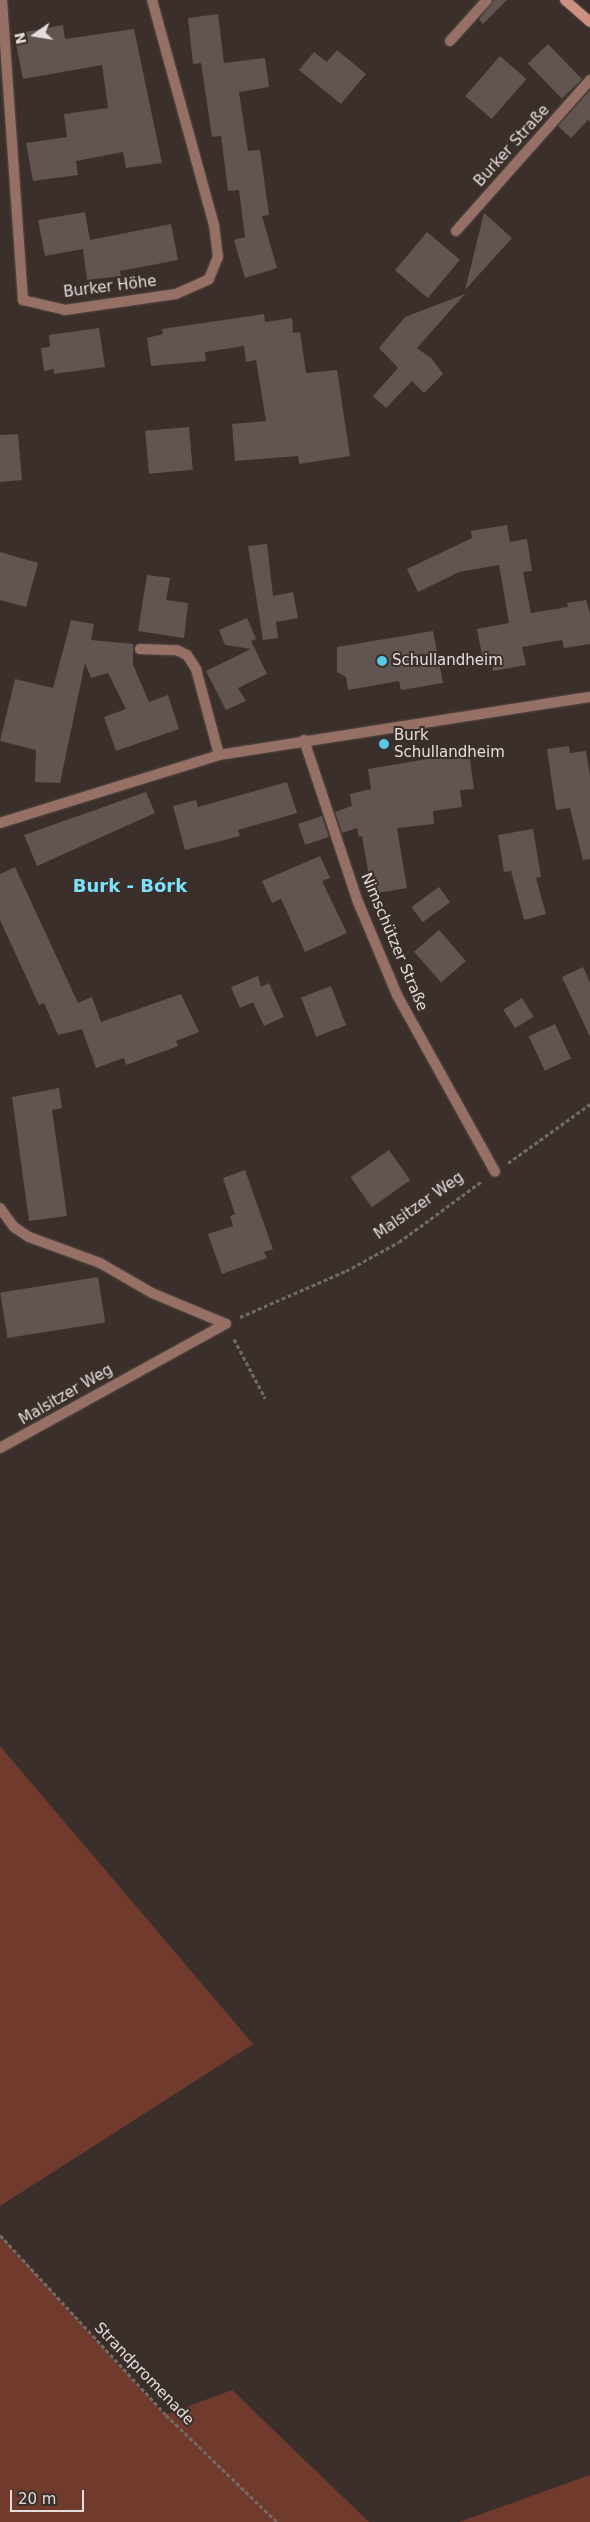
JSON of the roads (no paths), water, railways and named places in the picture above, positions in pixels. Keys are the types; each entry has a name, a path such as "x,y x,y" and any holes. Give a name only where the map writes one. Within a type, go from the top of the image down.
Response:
{"street":[{"name":"Burker Höhe","path":"2,0 23,300 65,310 176,294 209,279 218,258 214,225 152,0"},
{"path":"450,41 487,0"},
{"path":"565,0 590,22"},
{"name":"Burker Straße","path":"456,231 590,80"},
{"path":"140,649 177,650 187,655 196,669 219,755"},
{"path":"0,823 219,755 304,740 590,697"},
{"name":"Nimschützer Straße","path":"304,740 358,902 397,995 495,1172"},
{"name":"Malsitzer Weg","path":"0,1208 14,1226 29,1237 100,1263 152,1293 226,1324 0,1448"}],"place":[{"name":"Schullandheim","path":"382,661"},
{"name":"Burk Schullandheim","path":"384,744"}],"district":[{"name":"Burk - Bórk","path":"130,886"}]}
